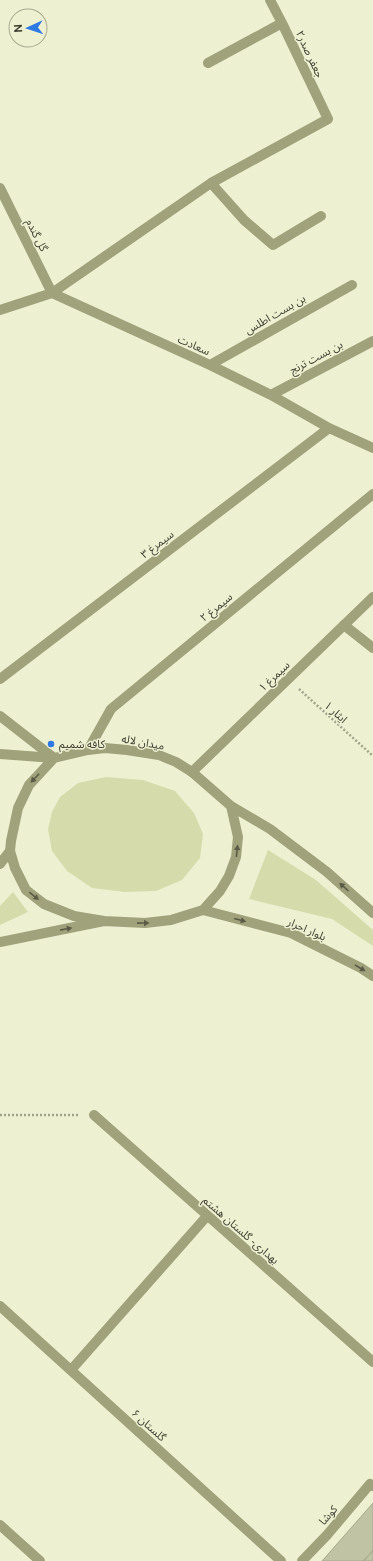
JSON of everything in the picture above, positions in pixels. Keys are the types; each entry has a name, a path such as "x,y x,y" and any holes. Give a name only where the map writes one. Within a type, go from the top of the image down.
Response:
{"street":[{"name":"جعفر صدر۲","path":"211,183 328,119 270,0"},
{"path":"208,63 282,23"},
{"path":"0,310 52,293 211,183 244,220 273,245 321,216"},
{"name":"گل گندم","path":"0,188 52,293"},
{"name":"بن بست اطلس","path":"210,365 352,285"},
{"name":"سعادت","path":"52,293 210,365 271,395 329,428 373,448"},
{"name":"بن بست ترنج","path":"271,395 373,341"},
{"name":"سیمرغ ۳","path":"0,679 329,428"},
{"name":"سیمرغ ۲","path":"88,750 110,709 373,494"},
{"name":"سیمرغ ۱","path":"192,772 373,597"},
{"path":"344,625 373,648"},
{"path":"0,716 54,758 29,785 18,808 10,851 15,868 26,890 44,904 74,916 104,921 145,923 171,920 202,910 220,891 229,876 236,857 238,837 231,806"},
{"name":"میدان لاله","path":"0,754 54,758 104,748 159,755 176,762 192,772 231,806"},
{"path":"231,806 270,829 327,872 373,913"},
{"path":"0,838 11,841"},
{"path":"0,864 10,851"},
{"name":"بلوار احرار","path":"202,910 291,933 361,968 373,976"},
{"path":"0,942 104,921"},
{"name":"بهداری - گلستان هشتم","path":"94,1116 373,1362"},
{"path":"71,1370 207,1216"},
{"name":"گلستان ۶","path":"0,1306 282,1561"},
{"name":"کوشا","path":"302,1561 372,1485"},
{"path":"0,1526 40,1561"}],"path":[{"name":"ایثار ۱","path":"288,679 373,756"},
{"path":"0,1116 94,1116"}],"green space":[{"path":"106,777 143,780 175,791 194,813 203,834 200,858 182,880 156,891 125,892 92,888 67,871 52,851 48,829 52,812 60,797 78,783"},
{"path":"268,850 316,880 373,930 373,946 332,919 249,899"},
{"path":"13,892 28,912 0,925 0,906"}],"building":[{"path":"373,1503 373,1550 363,1561 322,1561"},
{"path":"373,1551 373,1561 364,1561"}],"place":[{"name":"کافه شمیم","path":"51,744"}]}
